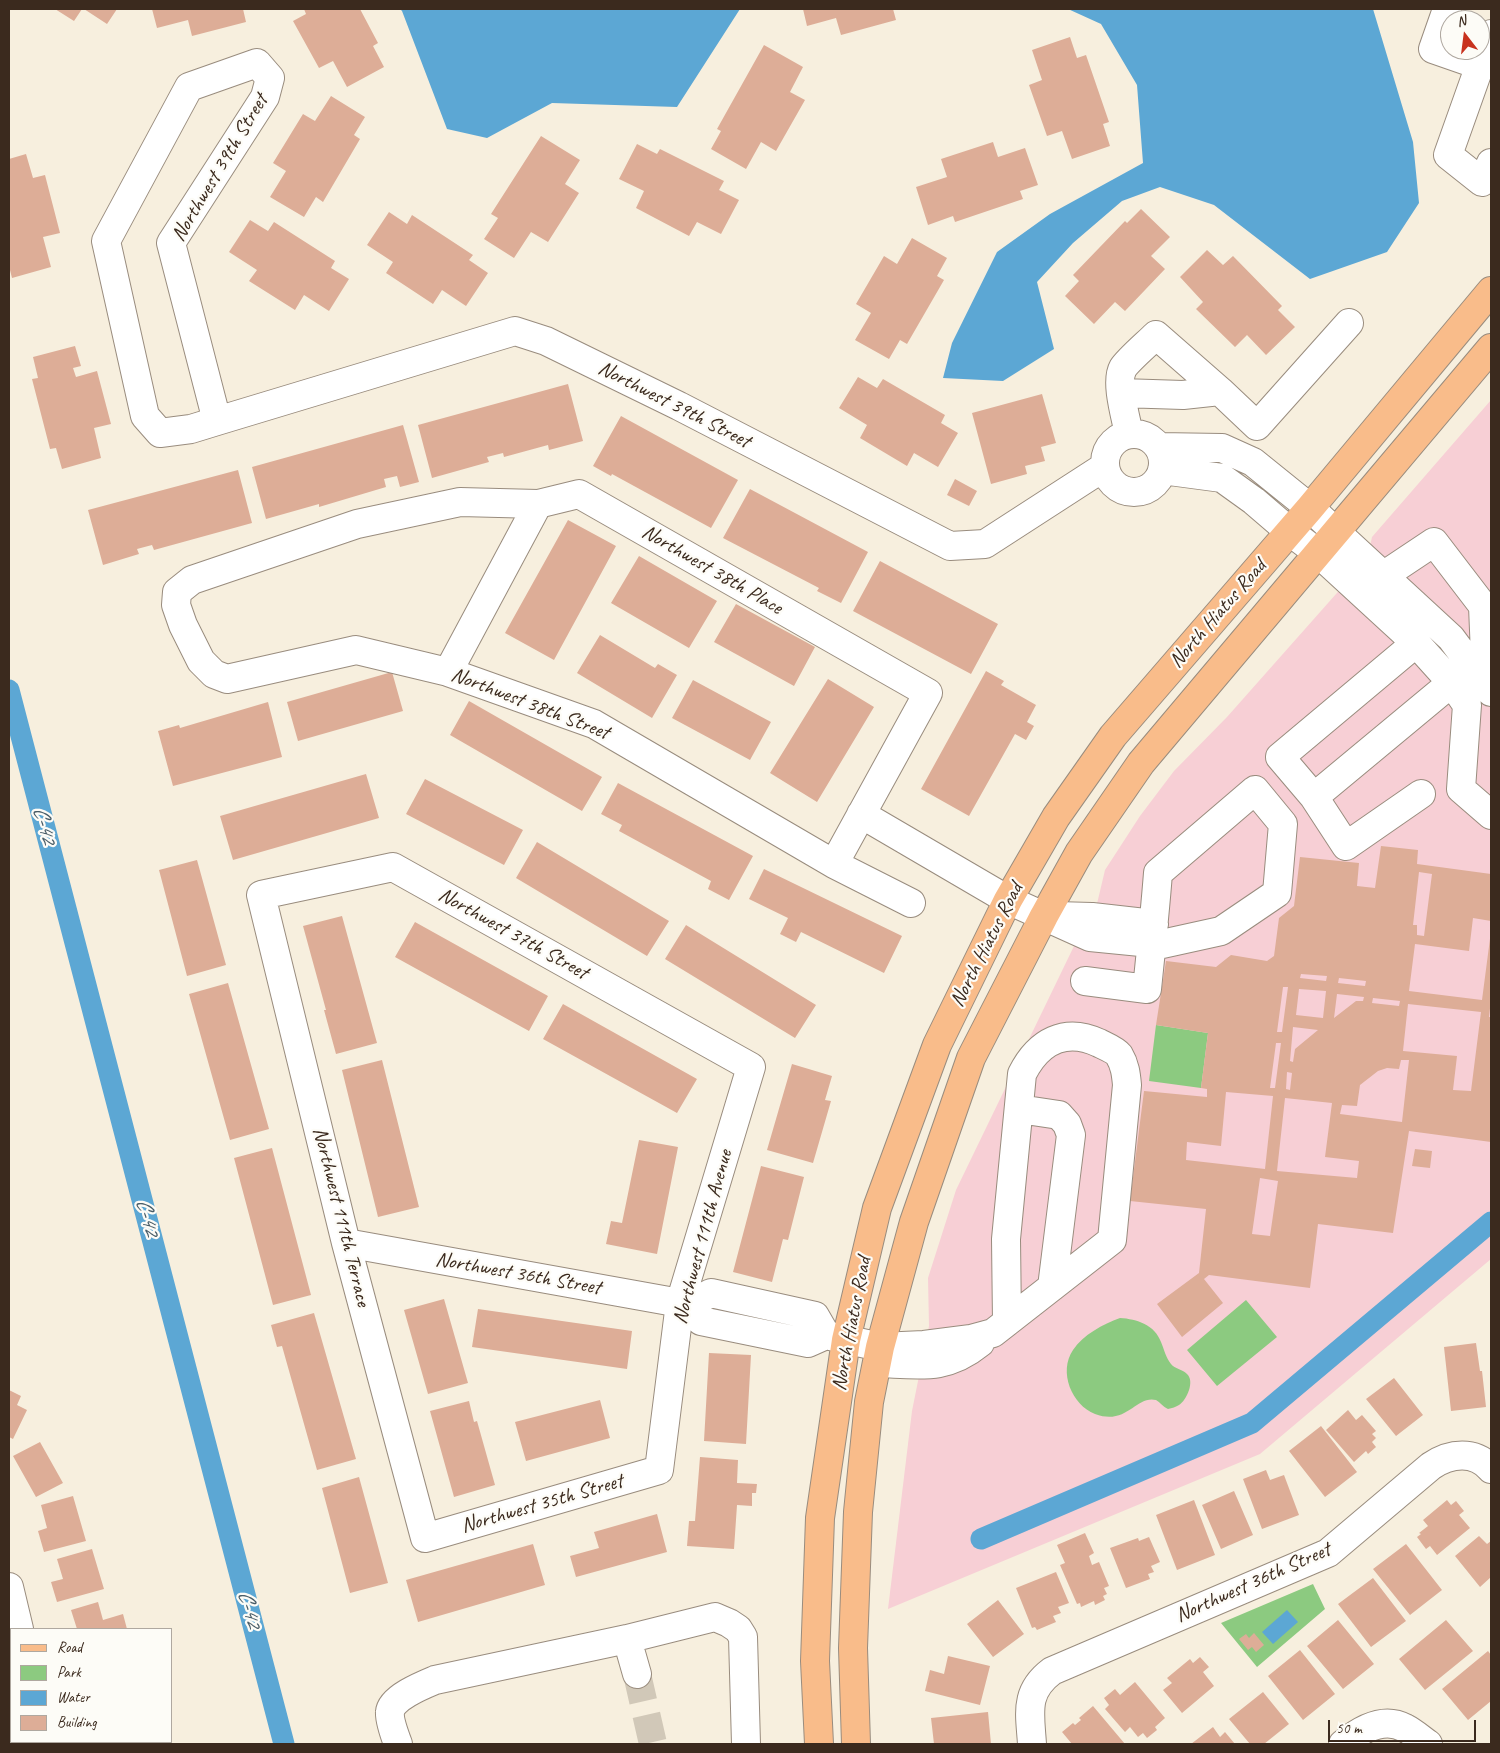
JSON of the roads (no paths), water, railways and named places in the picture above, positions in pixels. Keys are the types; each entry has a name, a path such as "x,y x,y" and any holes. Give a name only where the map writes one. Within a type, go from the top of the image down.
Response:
{"main road":[{"name":"North Hiatus Road","path":"819,1744 815,1662 820,1518 836,1337 880,1200 937,1045 1008,900 1056,817 1113,736 1310,508 1491,291"},
{"name":"North Hiatus Road","path":"856,1744 853,1648 858,1512 869,1402 879,1355 914,1222 971,1058 1044,916 1079,853 1141,763 1491,348"}],"street":[{"path":"1447,9 1433,49 1479,65"},
{"path":"1491,34 1448,155 1482,182 1491,163"},
{"name":"Northwest 39th Street","path":"218,421 171,243 265,97 270,78 257,63 189,88 106,241 145,416 160,433 191,429 218,421 515,331 546,341 679,406 950,546 985,544 1104,467"},
{"path":"1129,434 1120,381 1122,368 1156,335 1257,426 1349,323"},
{"path":"1122,393 1183,395 1220,391"},
{"path":"1129,434 1141,434 1151,439 1161,458 1158,480 1149,488 1138,492 1127,492 1116,487 1108,478 1104,467 1104,456 1109,445 1118,438 1129,434"},
{"path":"1210,476 1222,448"},
{"path":"1161,458 1222,448 1253,462 1310,508 1326,543 1416,643 1462,675 1491,692"},
{"path":"1161,458 1210,476 1222,478 1254,501 1289,531 1326,543 1383,576 1451,638 1462,675 1466,705 1461,789 1491,815"},
{"name":"Northwest 38th Place","path":"538,504 579,494 928,692 861,814"},
{"name":"Northwest 38th Street","path":"538,504 460,502 357,524 192,580 177,592 176,605 201,661 214,674 227,679 356,650 448,672 594,724 834,864 911,903"},
{"path":"448,672 538,504"},
{"path":"1314,797 1485,656 1483,606 1434,542 1383,576"},
{"path":"1416,643 1280,757 1314,797 1346,846 1420,794"},
{"path":"834,864 861,814 1008,900 1044,916 1092,917 1153,933 1162,944 1222,931 1277,892 1284,824 1255,790 1158,873 1153,933 1146,988 1085,981"},
{"name":"Northwest 37th Street","path":"261,895 393,867 751,1067"},
{"name":"Northwest 111th Terrace","path":"261,895 346,1243 425,1538"},
{"path":"685,1304 711,1293 814,1316 836,1337 879,1355 924,1345 971,1339 1000,1327 1112,1240 1127,1085 1126,1069 1118,1054 1090,1039 1073,1036 1056,1038 1034,1054 1022,1074 1006,1240 1000,1327"},
{"name":"Northwest 111th Avenue","path":"660,1470 685,1304 751,1067"},
{"path":"1019,1109 1059,1115 1067,1124 1071,1135 1052,1287"},
{"name":"Northwest 36th Street","path":"346,1243 685,1304"},
{"name":"Northwest 36th Street","path":"1032,1744 1030,1704 1033,1692 1041,1680 1052,1670 1328,1553 1431,1466 1449,1457 1471,1456 1486,1463 1491,1469"},
{"name":"Northwest 35th Street","path":"425,1538 660,1470"},
{"path":"9,1587 19,1628"},
{"path":"398,1744 390,1712 393,1705 411,1691 435,1680 627,1639 715,1617 738,1629 742,1637 746,1744"},
{"path":"627,1639 636,1674"},
{"path":"1343,1744 1362,1730 1371,1726 1388,1724 1402,1726 1428,1744"}],"water":[{"path":"400,9 740,9 677,107 552,103 487,138 447,129"},
{"path":"1068,9 1373,9 1413,142 1419,203 1387,252 1310,279 1214,205 1160,187 1122,201 1073,243 1037,282 1054,349 1003,381 943,378 952,343 997,252 1050,214 1143,163 1137,85 1101,24"},
{"path":"1287,1610 1298,1622 1273,1644 1262,1632"}],"waterway":[{"name":"C-42","path":"9,690 284,1744"},
{"path":"981,1539 1252,1423 1491,1222"}],"tunnel":[{"path":"637,1674 653,1744"}]}
